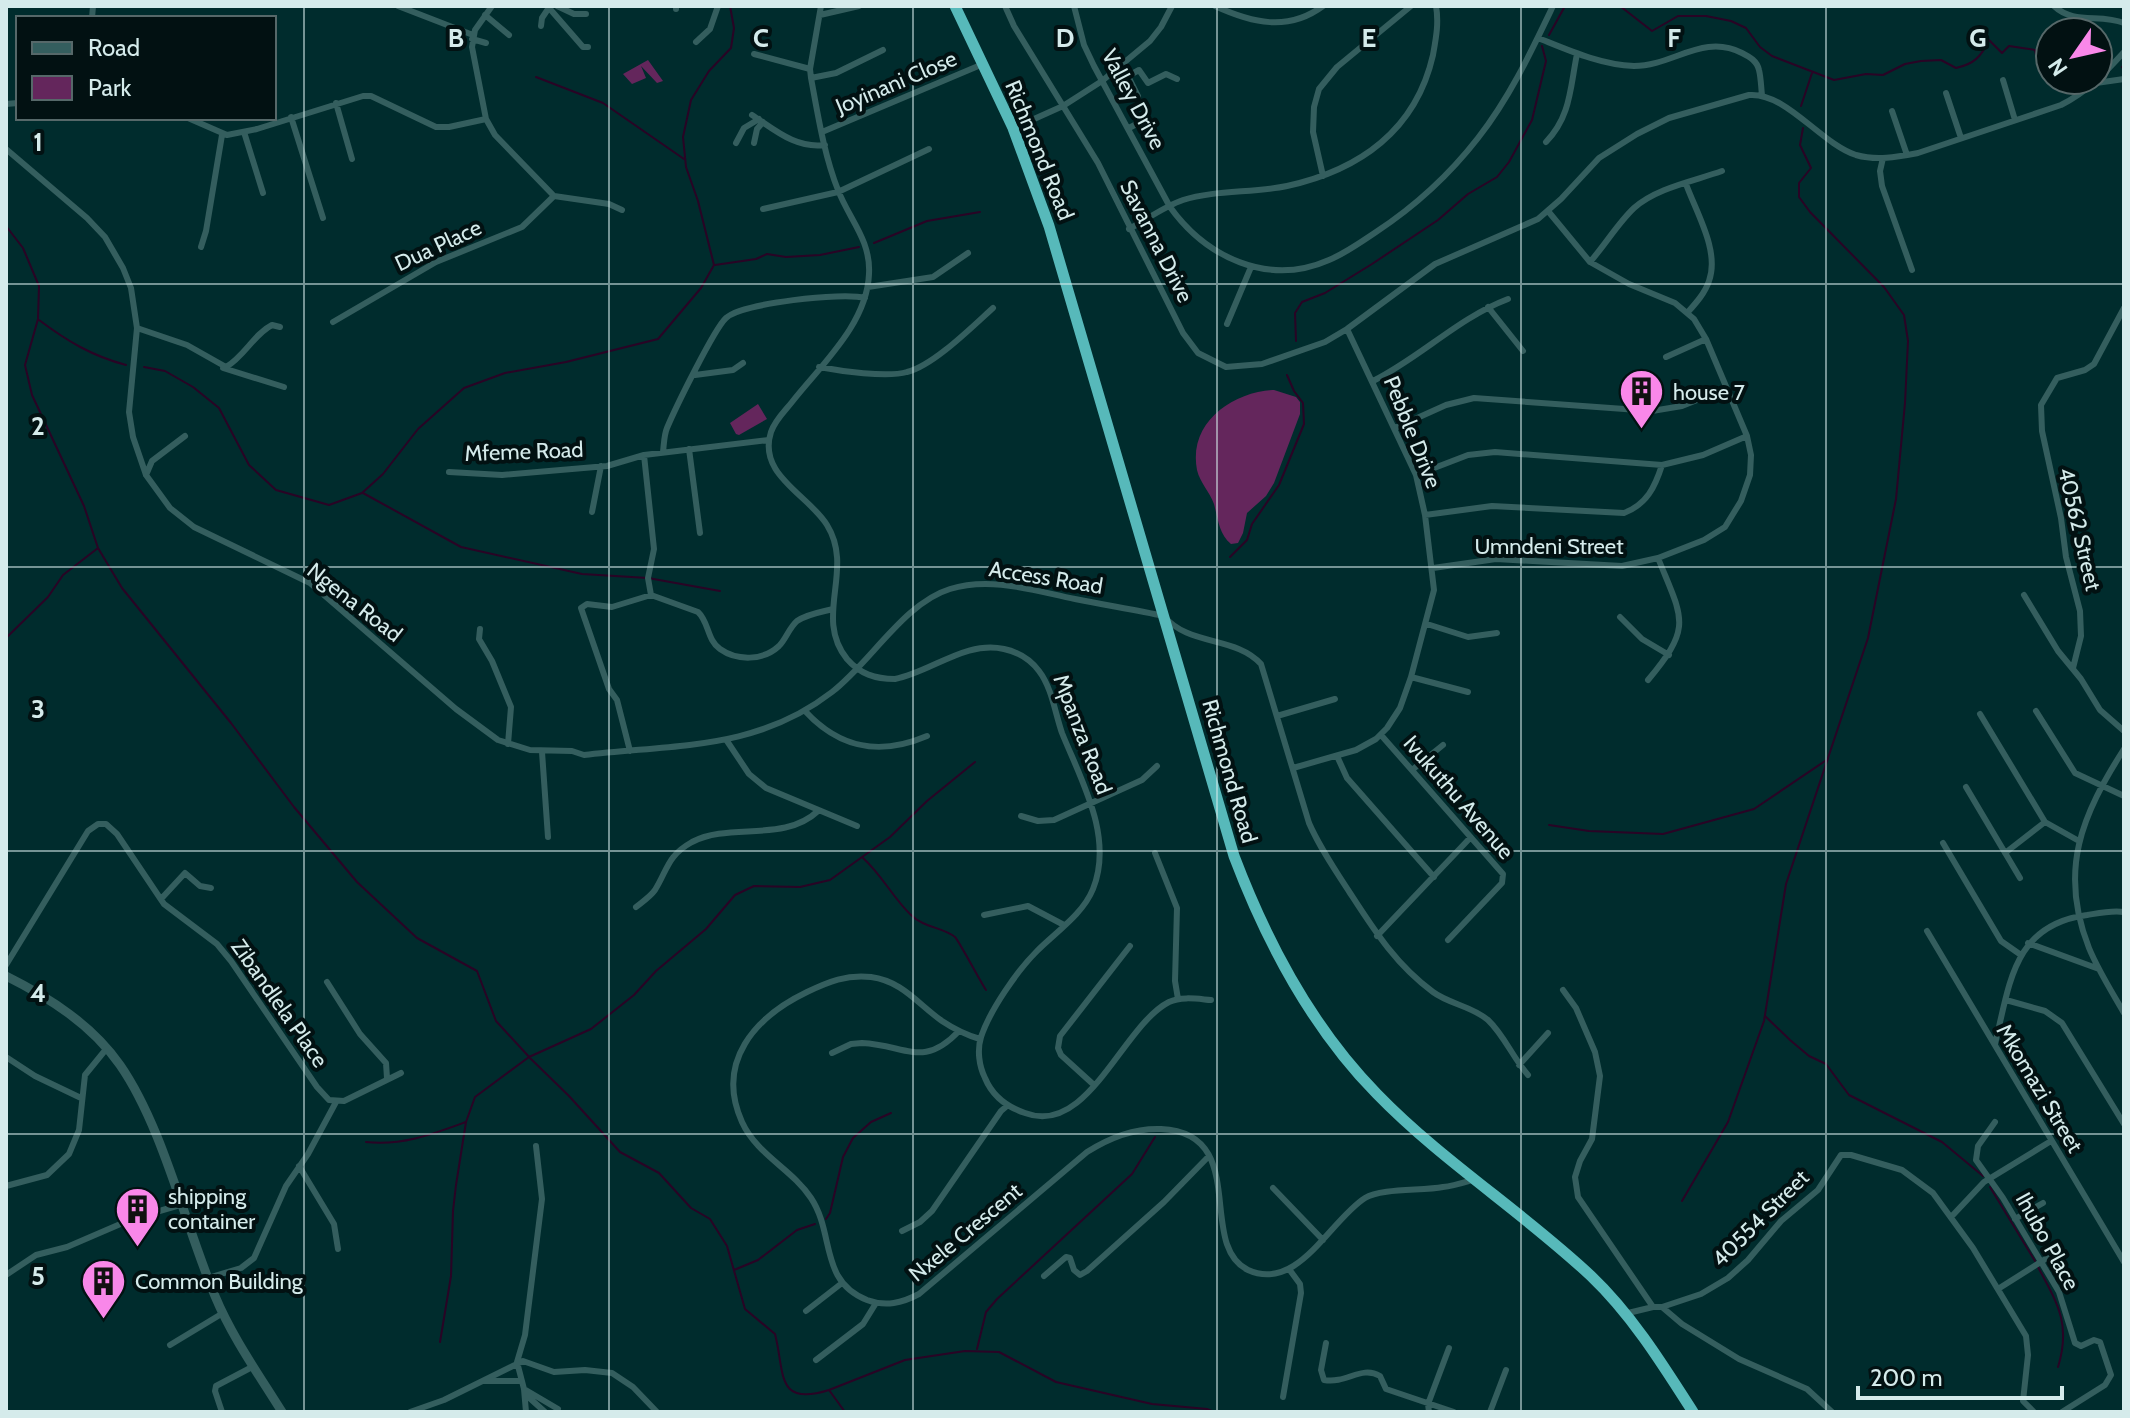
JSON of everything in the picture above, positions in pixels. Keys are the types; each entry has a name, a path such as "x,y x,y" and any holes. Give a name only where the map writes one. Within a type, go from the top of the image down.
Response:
{"highway":[{"name":"Richmond Road","path":"955,6 1013,128 1069,287 1234,856 1275,952 1323,1029 1377,1094 1594,1279 1657,1356 1693,1412"}],"street":[{"path":"398,6 486,43"},
{"path":"492,6 473,37 473,62 486,119 502,144 554,196 609,204 622,210"},
{"path":"696,42 710,29 718,6"},
{"path":"821,6 811,78 838,192 858,226 866,249 868,287 848,331 776,422 769,440 770,455 777,472 815,509 831,532 839,571 832,628 836,642 857,670"},
{"path":"820,15 859,6"},
{"name":"Savanna Drive","path":"1005,6 1014,26 1098,163 1190,344 1198,353 1219,365 1244,367 1262,364 1325,342 1435,264 1538,219 1599,158 1637,134 1669,118 1705,106 1749,95 1762,95"},
{"name":"Valley Drive","path":"1074,6 1084,45 1170,207 1183,225 1210,248 1228,259 1251,267"},
{"path":"1013,128 1063,106 1102,81 1150,41 1172,6"},
{"path":"1215,6 1247,20 1277,24 1306,16 1323,6"},
{"path":"1231,13 1236,6"},
{"path":"1323,176 1313,132 1314,107 1319,89 1337,67 1411,6"},
{"path":"1129,229 1185,199 1274,189 1323,176 1373,148 1396,130 1417,104 1429,74 1436,40 1436,6"},
{"path":"1227,324 1251,267 1277,270 1326,262 1390,223 1416,203 1478,138 1518,78 1553,6"},
{"path":"2054,6 2071,17 2105,18 2124,23"},
{"path":"552,7 574,14 586,14"},
{"path":"541,26 542,18 552,7"},
{"path":"552,7 583,47 588,47"},
{"path":"485,15 509,35"},
{"path":"1538,38 1577,54 1617,64 1642,65 1693,49 1724,46 1754,60 1759,71 1762,95 1777,102 1839,147 1857,155 1883,158 1907,155 1961,138 2078,96"},
{"path":"811,78 836,73 883,50"},
{"path":"754,54 810,69"},
{"path":"1546,142 1565,116 1577,54"},
{"name":"Joyinani Close","path":"822,132 983,64"},
{"path":"1138,96 1128,76 1139,70 1148,83 1166,74 1177,79"},
{"path":"2003,80 2015,120"},
{"path":"1946,93 1961,138"},
{"path":"192,120 222,135 244,132 336,103 371,96 441,128 486,119"},
{"path":"336,103 352,159"},
{"path":"1892,111 1907,155"},
{"path":"291,117 323,218"},
{"path":"758,119 803,145 825,145"},
{"path":"754,143 758,119"},
{"path":"736,143 744,128 758,119"},
{"path":"1129,128 1146,119 1158,140"},
{"path":"244,132 263,193"},
{"path":"201,247 222,135"},
{"name":"Ngena Road","path":"6,149 105,237 130,284 137,328 129,412 133,437 146,475 170,508 194,527 310,583 456,709 498,740 542,752 572,751 584,755 727,741 771,727 805,711 857,670"},
{"path":"763,209 838,192 929,149"},
{"path":"1883,158 1880,171 1882,186 1912,270"},
{"path":"1590,262 1635,208 1657,194 1722,171"},
{"path":"1686,184 1708,244 1712,269 1703,294 1688,312"},
{"name":"Dua Place","path":"333,322 436,262 522,227 554,196"},
{"name":"Umndeni Street","path":"1433,568 1496,559 1622,566 1658,558 1715,534 1734,516 1741,501 1751,465 1751,449 1706,339 1688,312 1590,262 1576,249 1548,211"},
{"path":"868,287 933,277 968,253"},
{"path":"663,452 666,430 721,324 735,312 847,294 865,298"},
{"path":"1373,381 1406,364 1465,319 1508,299"},
{"path":"1488,307 1523,351"},
{"path":"819,367 853,372 909,372 952,344 993,308"},
{"name":"40562 Street","path":"2073,668 2081,636 2080,611 2044,445 2041,411 2044,398 2057,378 2085,370 2094,364 2124,308"},
{"path":"220,365 226,367 232,363 266,328 272,325 280,327"},
{"path":"137,328 187,345 228,370 284,387"},
{"name":"Pebble Drive","path":"1347,329 1416,475 1433,568 1434,590 1411,677 1400,708 1381,735"},
{"path":"1666,357 1706,339"},
{"path":"695,375 733,370 743,363"},
{"path":"1395,428 1463,399 1652,411 1682,406 1727,388"},
{"path":"146,475 155,459 185,436"},
{"path":"1416,475 1468,455 1495,452 1662,465 1695,458 1747,436"},
{"name":"Mfeme Road","path":"449,472 502,475 601,466 663,452 769,440"},
{"path":"689,449 700,533"},
{"path":"644,455 654,549 648,578 651,595"},
{"path":"1425,515 1492,506 1624,513 1640,505 1647,497 1662,465"},
{"name":"Mfeme Road","path":"592,512 601,466"},
{"path":"1648,680 1675,646 1680,625 1676,603 1658,558"},
{"name":"Access Road","path":"857,670 924,602 948,589 970,584 1007,586 1164,616"},
{"path":"630,751 617,700 609,689 582,606 612,607 651,595 698,612 709,636 720,649 748,658 772,651 798,621 833,609"},
{"path":"2024,595 2058,651 2100,710 2124,731"},
{"path":"1164,616 1173,628 1241,650 1261,664 1303,804 1318,843 1377,936 1392,956 1431,991 1484,1017 1528,1075"},
{"path":"1620,617 1642,639 1669,655"},
{"path":"1427,624 1468,637 1497,633"},
{"path":"480,629 479,639 511,707 508,744"},
{"name":"Mpanza Road","path":"857,670 884,679 895,679 984,647 1002,648 1026,658 1038,670 1048,689 1091,803 1098,835 1099,871 1086,901 1022,969 994,1010 980,1039"},
{"path":"1411,677 1468,692"},
{"path":"1277,716 1335,699"},
{"path":"805,711 827,731 860,747 889,747 927,736"},
{"path":"2036,711 2072,770 2124,796"},
{"path":"1980,714 2045,822 2079,841"},
{"path":"1293,768 1337,756 1368,744 1381,735"},
{"name":"Ivukuthu Avenue","path":"1381,735 1503,874 1502,883 1448,940"},
{"path":"727,741 738,760 766,788 857,826"},
{"path":"1412,770 1443,745"},
{"path":"2124,749 2088,812 2079,841 2076,872 2079,916 2090,951 2124,1013"},
{"path":"542,752 548,837"},
{"path":"1337,756 1347,778 1434,877"},
{"path":"1021,816 1038,821 1054,820 1142,780 1157,766"},
{"path":"1966,787 2020,878"},
{"path":"636,907 653,894 668,861 695,840 795,825 818,811"},
{"path":"2005,853 2045,822"},
{"name":"Zibandlela Place","path":"6,965 88,831 98,824 106,824 117,834 161,899 221,949 317,1087 329,1100 336,1102"},
{"path":"1377,936 1470,838"},
{"path":"1943,843 2001,941 2021,955"},
{"path":"1155,853 1177,908 1175,981 1178,999"},
{"path":"161,899 185,873 200,886 211,888"},
{"path":"984,915 1028,906 1064,925"},
{"path":"1995,1044 2006,1000 2028,943 2041,931 2079,916 2124,912"},
{"name":"Mkomazi Street","path":"1927,931 2124,1262"},
{"path":"2028,943 2099,969"},
{"path":"1094,1085 1061,1055 1058,1048 1060,1036 1130,946"},
{"path":"6,976 63,1009 107,1048 120,1065 140,1102 223,1313 282,1412"},
{"path":"816,1360 863,1324 876,1303 858,1296 842,1283 832,1264 816,1206 797,1182 755,1143 737,1109 734,1075 742,1048 765,1017 802,994 849,976 871,977 896,984 940,1020 980,1039 980,1065 996,1096 1008,1105 1035,1116 1060,1114 1081,1100 1152,1015 1178,999 1211,1000"},
{"path":"327,982 360,1034 386,1063 387,1078"},
{"path":"1563,990 1576,1008 1595,1052 1600,1076 1592,1139 1576,1169 1575,1188 1583,1206 1653,1307"},
{"path":"2006,1000 2045,1011 2062,1023 2124,1124"},
{"path":"832,1053 851,1044 862,1043 928,1054 944,1046 959,1031"},
{"path":"1519,1065 1548,1033"},
{"path":"6,1186 47,1175 69,1154 79,1130 85,1075 107,1048"},
{"path":"6,1057 35,1076 81,1098"},
{"path":"208,1278 241,1268 254,1258 286,1186 308,1154 336,1102 401,1073"},
{"path":"902,1231 920,1222 932,1211 1008,1105"},
{"name":"Ihubo Place","path":"1995,1122 1975,1155 1978,1163 2059,1292 2075,1343 2081,1346 2094,1340 2100,1342 2111,1379 2062,1412"},
{"name":"Nxele Crescent","path":"876,1303 899,1303 919,1294 1087,1152 1108,1140 1145,1129 1168,1129 1186,1135 1209,1156"},
{"path":"2034,1412 2023,1401 2028,1345 2021,1327 1952,1216 1990,1178 2051,1141"},
{"path":"526,1412 517,1362 525,1335 542,1199 536,1146"},
{"name":"40554 Street","path":"1662,1307 1701,1294 1728,1278 1781,1221 1818,1190 1841,1155 1868,1160 1913,1176 1933,1193 1952,1216"},
{"path":"1044,1276 1068,1257 1080,1275 1087,1271 1164,1202 1209,1156 1219,1178 1224,1242 1229,1254 1248,1270 1272,1275 1289,1269 1366,1197 1443,1187 1476,1179"},
{"path":"299,1166 334,1224 338,1249"},
{"path":"1273,1188 1323,1240"},
{"path":"2015,1219 2043,1203"},
{"path":"6,1275 36,1255 67,1247 114,1226 180,1205"},
{"path":"1998,1289 2055,1253"},
{"path":"1283,1397 1301,1293 1300,1284 1289,1269"},
{"path":"806,1311 842,1283"},
{"path":"1624,1314 1662,1307 1682,1324 1739,1359 1794,1381 1832,1412"},
{"path":"170,1345 223,1313"},
{"path":"1326,1343 1321,1373 1324,1380 1339,1381 1364,1371 1371,1372 1380,1376 1386,1389 1454,1412"},
{"path":"1429,1412 1428,1404 1449,1348"},
{"path":"410,1412 444,1400 517,1362 527,1362 554,1372 585,1370 612,1373 633,1387 657,1412"},
{"path":"222,1412 216,1386 254,1366"},
{"path":"1490,1412 1506,1370"},
{"path":"483,1381 521,1381"},
{"path":"524,1392 558,1409"},
{"path":"524,1392 545,1412"}],"green space":[{"path":"648,60 663,81 657,83 641,66 646,78 632,84 623,74"},
{"path":"1274,390 1296,397 1300,402 1300,414 1274,483 1266,496 1247,513 1238,543 1231,544 1221,531 1214,504 1197,470 1199,438 1216,413 1229,404 1258,392"},
{"path":"758,404 767,419 736,434 730,423"}],"waterway":[{"path":"144,367 165,371 193,387 219,408 249,465 276,490 329,505 362,493 383,474 418,429 464,388 505,373 566,362 658,339 701,288 714,265 686,167 683,137 691,100 709,71 731,48 734,28 730,6"},
{"path":"1549,35 1565,6"},
{"path":"1620,6 1652,31 1678,16 1706,16 1731,21 1746,28 1760,47 1772,56 1834,80 1866,74 1883,75 1905,64 1921,61 1941,60 1956,68 1976,59 1989,40 2002,53 2009,46 2034,50"},
{"path":"1296,341 1295,313 1302,302 1325,293 1372,264 1438,220 1468,194 1497,177 1532,120 1546,61 1542,46"},
{"path":"1801,106 1812,73"},
{"path":"536,77 603,103 684,159"},
{"path":"1682,1201 1728,1122 1764,1021 1786,884 1868,638 1896,499 1908,341 1904,315 1884,287 1799,197 1799,183 1811,168 1800,145 1803,128"},
{"path":"874,243 927,221 980,212"},
{"path":"6,226 23,248 39,286 38,319 25,365 32,395 84,506 98,548 122,588 357,882 417,938 477,971 496,1021 531,1059 620,1152 659,1173 691,1208 710,1219 727,1246 745,1309 775,1334 782,1373 791,1390 799,1394 829,1390 845,1412"},
{"path":"715,265 756,259 767,254 786,257 820,255 859,247"},
{"path":"39,320 80,347 126,365"},
{"path":"1230,557 1247,540 1252,524 1279,485 1304,424 1303,403 1287,375"},
{"path":"363,493 461,547 582,574 648,578 720,591"},
{"path":"6,638 48,597 63,575 98,548"},
{"path":"1549,825 1589,831 1663,834 1754,809 1828,759"},
{"path":"440,1342 451,1276 456,1185 466,1122 475,1097 529,1057 591,1029 634,995 656,971 706,929 735,895 754,886 800,887 830,880 890,837 927,801 975,762"},
{"path":"863,858 911,915 955,937 986,990"},
{"path":"1765,1016 1809,1056 1826,1064 1849,1095 1942,1142 1983,1176"},
{"path":"826,1219 843,1157 853,1138 871,1122 891,1113"},
{"path":"366,1142 405,1141 466,1122"},
{"path":"977,1349 986,1312 1132,1174 1155,1137"},
{"path":"1990,1187 2035,1261"},
{"path":"734,1270 758,1260 797,1230 815,1224"},
{"path":"2038,1267 2063,1327 2058,1367"},
{"path":"829,1390 905,1360 965,1351 999,1352 1056,1382 1152,1404 1214,1412"}],"place":[{"name":"house 7","path":"1642,431"},
{"name":"shipping container","path":"137,1248"},
{"name":"Common Building","path":"104,1320"}]}
